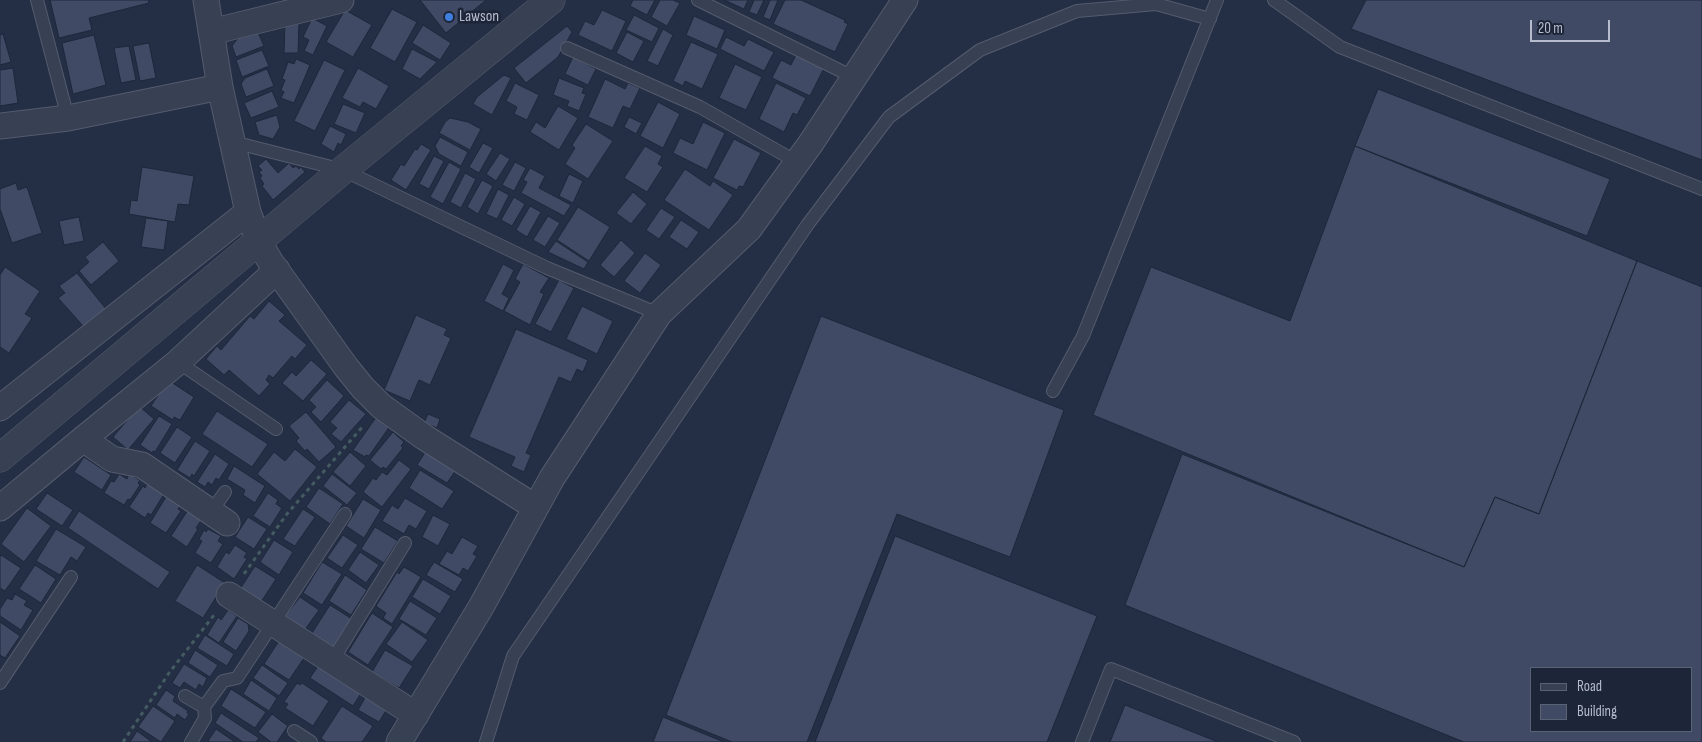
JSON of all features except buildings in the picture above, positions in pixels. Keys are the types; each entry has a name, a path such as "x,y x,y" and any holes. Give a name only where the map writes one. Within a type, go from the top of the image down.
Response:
{"street":[{"path":"206,0 220,87 248,212 259,242 270,261 346,367 381,406 424,437 535,507"},
{"path":"212,32 341,0"},
{"path":"0,458 343,170 551,0"},
{"path":"400,742 480,607 535,507 659,314 749,229 855,78 905,0"},
{"path":"0,126 68,118 220,87"},
{"path":"0,408 248,212"},
{"path":"0,508 178,362 277,270"},
{"path":"82,439 112,459 142,465 219,517"},
{"path":"230,595 416,715"}],"lane":[{"path":"37,0 68,118"},
{"path":"698,0 855,78"},
{"path":"1052,391 1083,336 1217,0"},
{"path":"1274,0 1340,47 1702,189"},
{"path":"486,742 513,656 808,224 889,116 980,50 1077,11 1156,4 1210,19"},
{"path":"567,48 700,107 797,162"},
{"path":"233,142 343,170 547,268 659,314"},
{"path":"178,362 276,429"},
{"path":"219,517 225,492"},
{"path":"191,742 205,718 204,707 223,681 237,678 346,514"},
{"path":"332,661 405,543"},
{"path":"0,683 71,577"},
{"path":"1082,742 1111,668 1294,742"},
{"path":"184,696 204,707"},
{"path":"294,731 311,742"}],"path":[{"path":"123,742 169,673 230,595 287,514 381,406"}],"place":[{"name":"Lawson","path":"449,17"}]}
